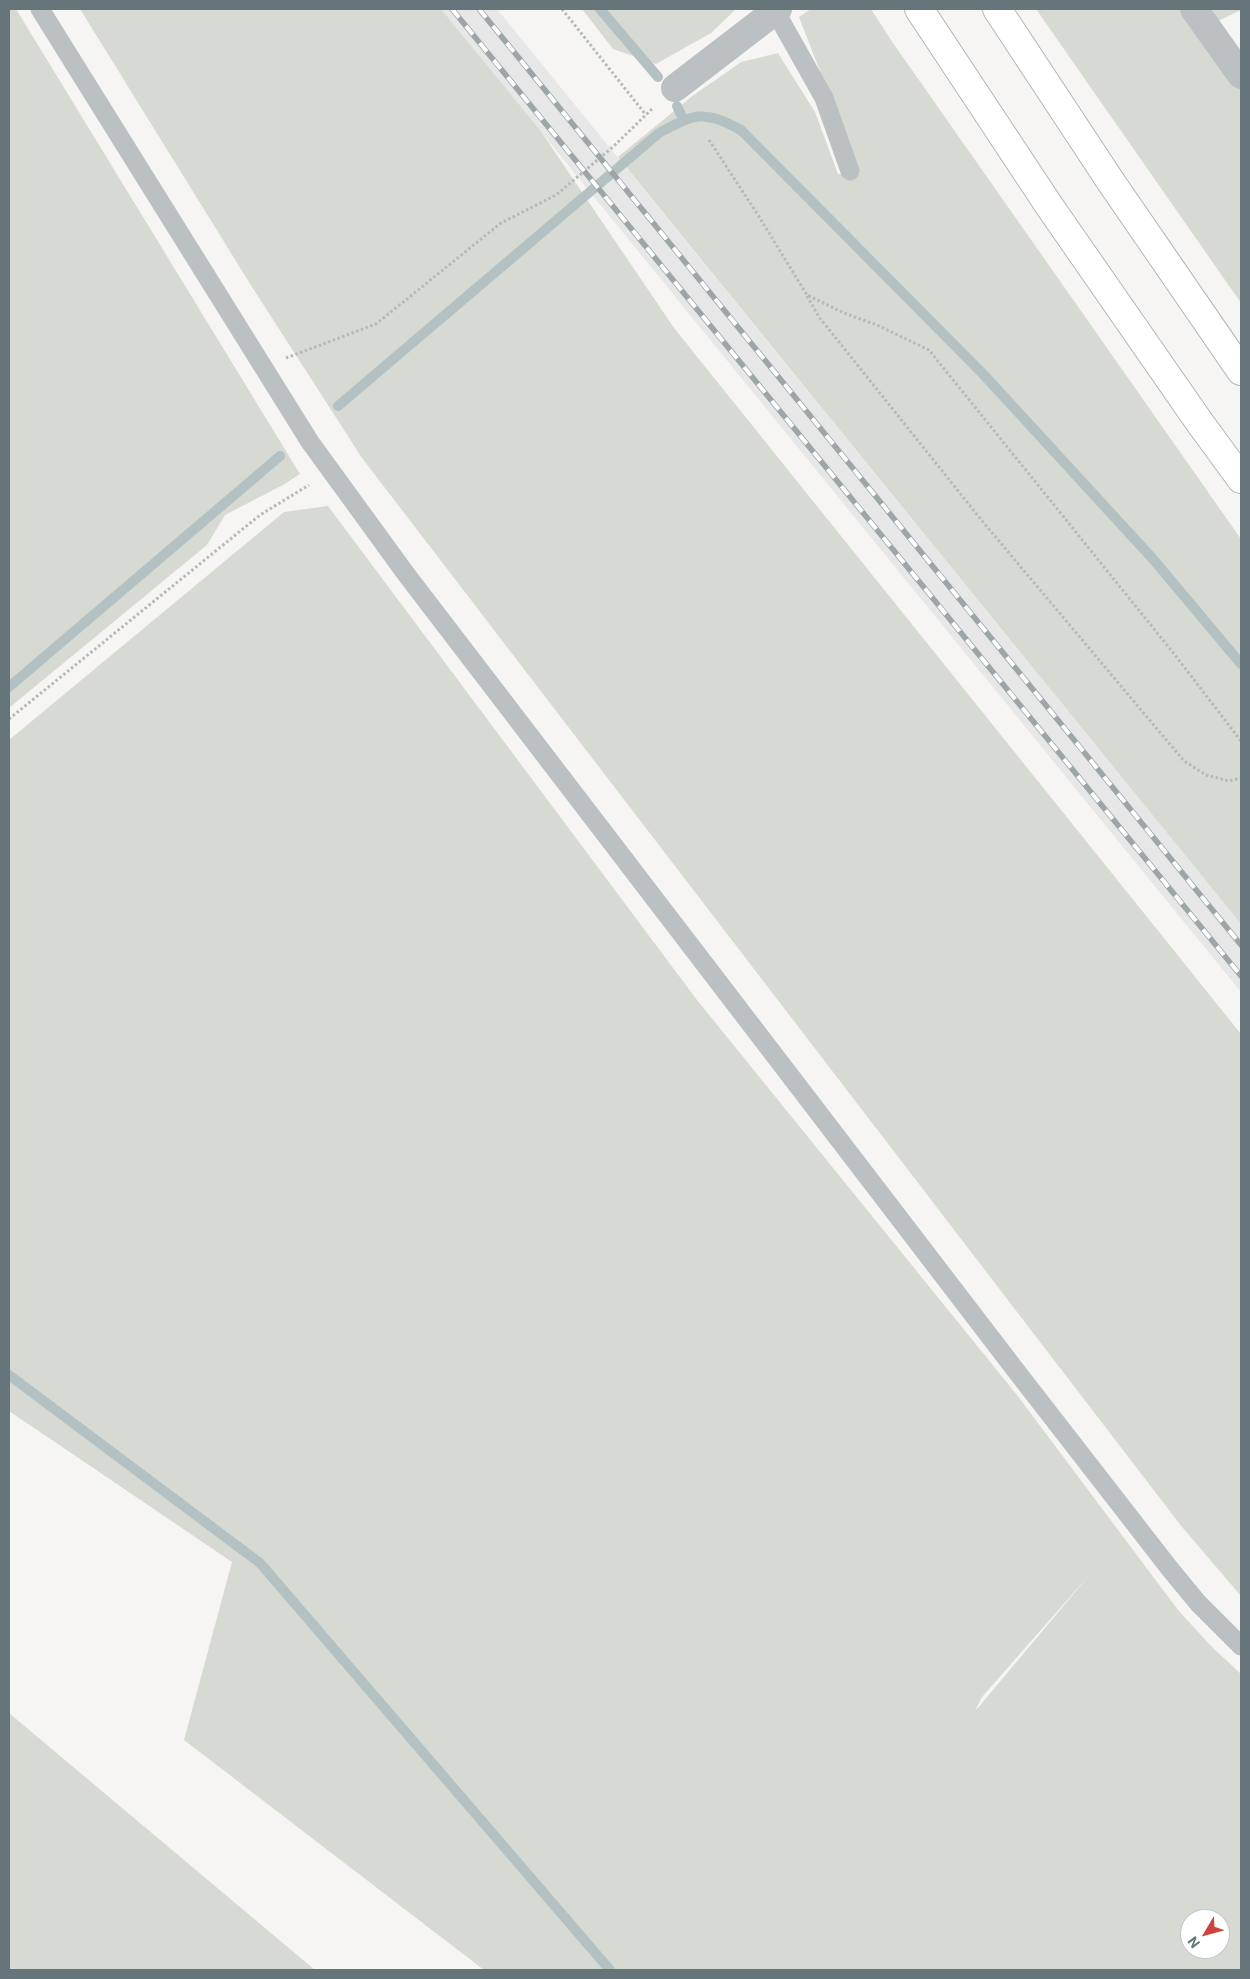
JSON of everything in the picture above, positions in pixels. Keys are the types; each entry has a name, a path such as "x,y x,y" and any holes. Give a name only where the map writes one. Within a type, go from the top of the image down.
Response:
{"highway":[{"path":"997,9 1117,190 1241,371"},
{"path":"922,13 1050,207 1241,479"}],"street":[{"path":"675,88 776,9"},
{"path":"1194,9 1241,75"}],"lane":[{"path":"40,9 263,369 330,472 412,582 1017,1372 1170,1569 1198,1603 1241,1646"},
{"path":"776,9 824,98 850,171"}],"path":[{"path":"562,9 646,115"},
{"path":"263,369 286,358 376,324 501,223 556,195 614,146 675,88"},
{"path":"709,140 819,317 983,522 1184,760 1206,775 1229,781 1241,778"},
{"path":"807,295 844,312 877,324 928,350 1168,647 1241,741"},
{"path":"286,358 291,365"},
{"path":"9,719 260,515 330,472"}],"shaded area":[{"path":"9,9 16,9 300,474 225,515 207,545 9,708"},
{"path":"80,9 441,9 540,130 674,328 1241,1034 1241,1596 1182,1527 362,458 252,287"},
{"path":"441,9 497,9 1241,924 1241,992"},
{"path":"582,9 736,9 711,33 656,64 613,49"},
{"path":"811,9 871,9 1241,539 1241,924 618,157 691,97 741,62 778,53 815,112 838,174 860,174 799,17"},
{"path":"1036,9 1184,9 1204,35 1241,90 1241,303"},
{"path":"1207,9 1241,9 1241,10 1216,22"},
{"path":"328,506 697,1000 1017,1395 1178,1610 1211,1646 1241,1674 1241,1970 484,1970 184,1740 232,1562 9,1411 9,740 284,512","holes":["1091,1573 977,1709 982,1697"]},
{"path":"9,1713 315,1970 9,1970"}],"waterway":[{"path":"600,9 658,77"},
{"path":"677,106 683,119"},
{"path":"338,406 659,133 691,118 700,116 718,119 741,130 984,375 1153,559 1241,664"},
{"path":"9,687 280,456"},
{"path":"9,1375 260,1563 610,1970"}],"railway":[{"path":"452,9 1241,976"},
{"path":"479,9 1241,945"}]}
